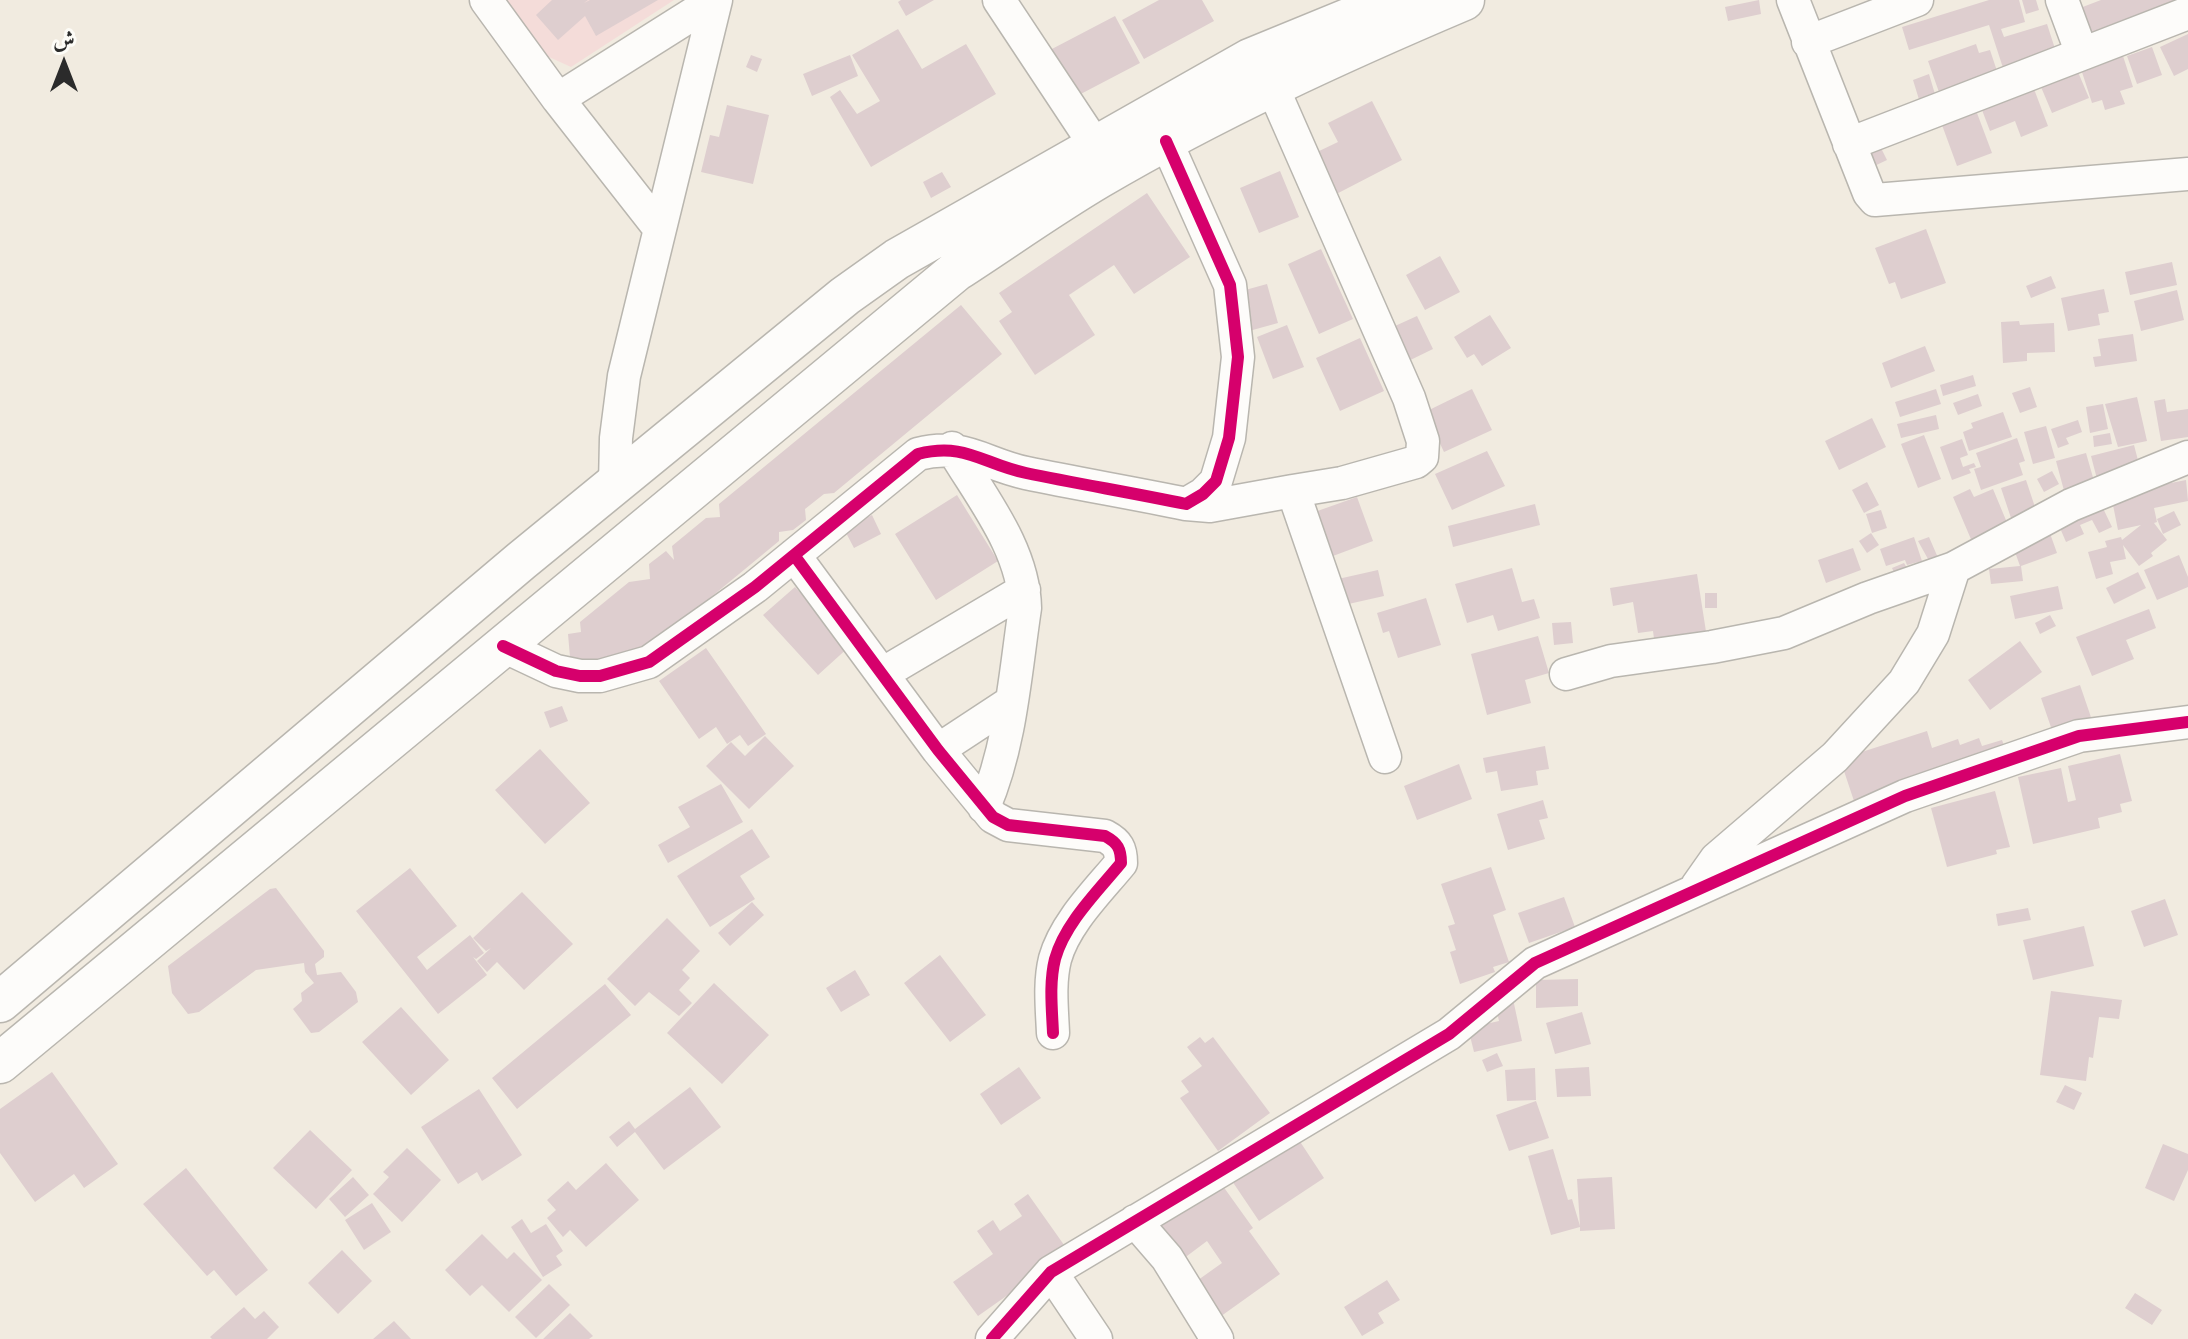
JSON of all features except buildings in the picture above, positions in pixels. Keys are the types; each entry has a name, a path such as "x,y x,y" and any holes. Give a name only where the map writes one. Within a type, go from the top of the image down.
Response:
{"main road":[{"path":"0,1002 521,561 784,345 884,268 1250,59 1371,13 1464,0"},
{"path":"0,1063 956,271 1097,180 1272,86 1371,13"}],"street":[{"path":"486,0 558,99 659,228"},
{"path":"558,99 715,0"},
{"path":"615,485 616,438 624,376 715,0"},
{"path":"999,0 1095,145"},
{"path":"1793,0 1869,193 1875,200 1883,202 2188,174"},
{"path":"1808,42 1917,0"},
{"path":"2062,0 2082,54"},
{"path":"1849,144 2188,13"},
{"path":"503,646 556,671 580,676 600,676 649,662 755,587 918,454 952,448 1022,472 1210,506 1342,483 1416,462 1422,457 1423,441 1409,398 1272,86"},
{"path":"1166,141 1230,285 1238,357 1229,438 1216,481 1203,494 1186,504"},
{"path":"952,448 1008,542 1024,590 1025,608 997,778 984,807"},
{"path":"1566,674 1611,661 1784,633 1868,598 1954,568 2071,505 2188,457"},
{"path":"1293,491 1385,757"},
{"path":"794,555 938,750 993,817 1008,825 1105,836 1116,841 1121,851 1121,863 1063,938 1055,960 1051,994 1053,1033"},
{"path":"1693,891 1716,859 1835,757 1904,682 1933,634 1954,568"},
{"path":"882,674 1024,590"},
{"path":"938,750 1011,702"},
{"path":"992,1339 1051,1272 1449,1034 1535,963 1891,802 1934,786 2079,736 2188,722"},
{"path":"1135,1221 1167,1258 1217,1339"},
{"path":"1051,1272 1096,1339"}],"shaded area":[{"path":"502,0 674,0 571,67 538,52"}],"cycle path":[{"path":"503,646 556,671 580,676 600,676 649,662 755,587 918,454 961,452 1026,473 1186,504 1203,494 1216,481 1229,438 1238,357 1230,285 1166,141"},
{"path":"794,555 938,750 993,817 1008,825 1105,836 1118,847 1121,863 1074,920 1055,959 1051,987 1053,1033"},
{"path":"992,1339 1051,1272 1449,1034 1535,963 1905,796 2079,736 2188,722"}]}
